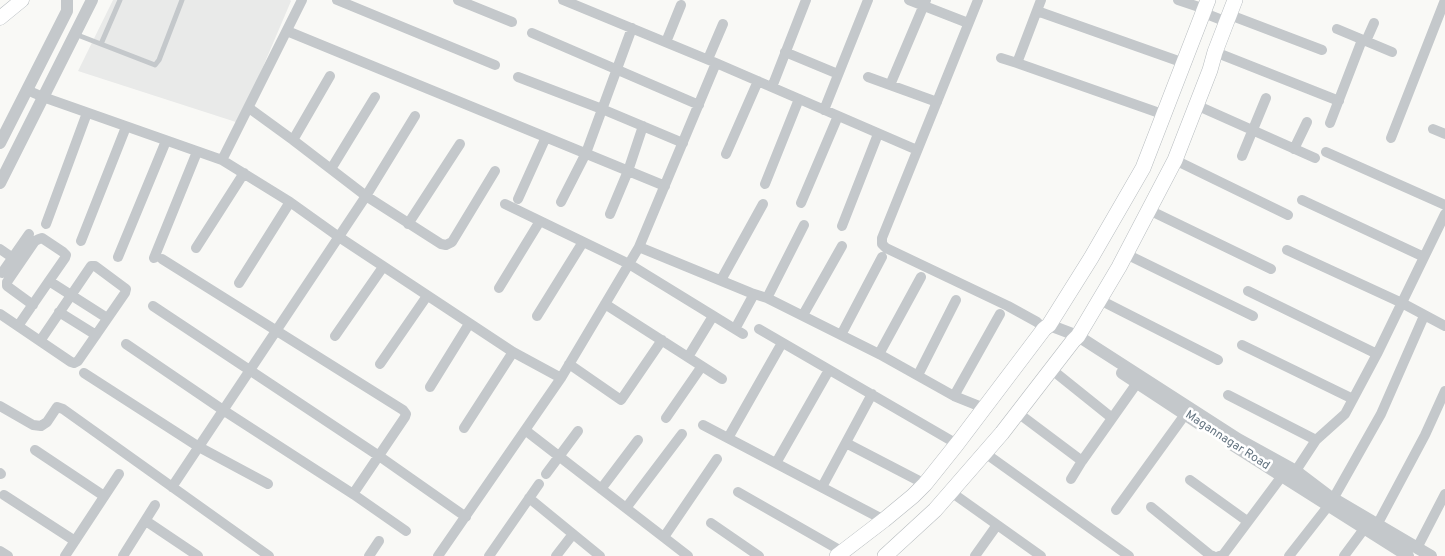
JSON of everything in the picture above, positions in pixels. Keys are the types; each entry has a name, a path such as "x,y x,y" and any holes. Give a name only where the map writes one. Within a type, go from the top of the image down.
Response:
{"main road":[{"path":"0,18 22,0"},
{"path":"885,556 935,510 985,453 1051,370 1100,300 1174,160 1210,70 1235,0"},
{"path":"840,554 884,520 925,484 984,408 1091,258 1143,168 1206,7"}],"street":[{"path":"0,143 67,11 67,0"},
{"path":"0,183 92,0"},
{"path":"222,160 302,0"},
{"path":"337,0 495,66"},
{"path":"458,0 512,22"},
{"path":"563,0 712,61 917,150"},
{"path":"772,87 806,0"},
{"path":"824,110 868,0"},
{"path":"909,0 924,3 968,23"},
{"path":"978,0 882,238 882,244 886,248 1008,306 1044,326 1075,338"},
{"path":"1017,63 1041,0"},
{"path":"1178,0 1206,7 1229,19 1322,50"},
{"path":"1391,138 1445,0"},
{"path":"890,85 924,3"},
{"path":"666,42 681,5"},
{"path":"1037,11 1184,64"},
{"path":"1330,123 1364,40 1374,23"},
{"path":"438,556 561,378 639,247 698,105 723,24"},
{"path":"561,202 586,153 632,28"},
{"path":"1337,29 1392,52"},
{"path":"287,31 665,186"},
{"path":"532,33 698,105"},
{"path":"785,52 838,74"},
{"path":"1215,52 1339,100"},
{"path":"1001,58 1165,115"},
{"path":"293,140 330,76"},
{"path":"518,77 602,109 683,144"},
{"path":"868,77 937,102"},
{"path":"726,154 758,81"},
{"path":"27,90 42,97 222,160 290,202 469,324 513,352 561,378"},
{"path":"331,169 375,97"},
{"path":"1242,156 1266,98"},
{"path":"765,184 799,99"},
{"path":"1196,105 1315,158"},
{"path":"249,108 366,196 440,244 446,245 452,242 495,171"},
{"path":"46,224 87,113"},
{"path":"172,487 366,196 415,116"},
{"path":"801,203 838,116"},
{"path":"1294,149 1307,122"},
{"path":"610,214 628,171 643,126"},
{"path":"81,241 126,127"},
{"path":"1433,129 1445,134"},
{"path":"842,226 878,134"},
{"path":"518,199 546,137"},
{"path":"118,257 166,140"},
{"path":"408,224 460,144"},
{"path":"197,152 158,258 276,330 403,410 406,414 354,494"},
{"path":"1326,152 1445,204"},
{"path":"1174,160 1288,215"},
{"path":"196,248 244,173"},
{"path":"1302,200 1424,256"},
{"path":"239,283 290,202"},
{"path":"505,204 629,264 739,332 754,294"},
{"path":"721,280 763,204"},
{"path":"1149,210 1271,269"},
{"path":"1219,556 1223,555 1247,521 1289,476 1316,440 1345,414 1377,354 1445,214"},
{"path":"499,288 540,221"},
{"path":"767,298 804,225"},
{"path":"2,274 29,234"},
{"path":"18,326 66,255 42,238 38,239 7,286 32,305"},
{"path":"537,316 583,242"},
{"path":"802,315 842,246"},
{"path":"639,247 767,298 879,354 954,396 984,408"},
{"path":"0,249 13,258"},
{"path":"1287,250 1402,303 1445,326"},
{"path":"1126,254 1253,316"},
{"path":"841,335 882,257"},
{"path":"0,314 40,341 74,363 78,361 126,289 95,266 91,266 40,341"},
{"path":"334,336 383,267"},
{"path":"879,354 921,277"},
{"path":"49,281 107,318"},
{"path":"1248,291 1377,354"},
{"path":"380,364 427,296"},
{"path":"918,375 956,300"},
{"path":"1100,300 1218,360"},
{"path":"605,304 722,379"},
{"path":"153,306 379,456 466,517"},
{"path":"60,312 96,335"},
{"path":"954,396 1000,314"},
{"path":"688,357 713,316"},
{"path":"1289,556 1331,502 1381,414 1424,316"},
{"path":"430,387 469,324"},
{"path":"759,330 957,444"},
{"name":"Magannagar Road","path":"1075,338 1137,383 1238,439 1289,476 1331,502 1378,525 1406,553"},
{"name":"Magannagar Road","path":"1075,338 1188,411"},
{"path":"569,364 621,400 662,340"},
{"path":"728,438 782,343"},
{"path":"126,344 223,410 354,494 406,531"},
{"path":"1242,344 1353,399"},
{"path":"464,428 513,352"},
{"path":"666,418 702,366"},
{"path":"776,463 829,370"},
{"path":"1051,370 1112,418"},
{"path":"84,373 199,447 268,484"},
{"path":"1071,479 1137,383"},
{"path":"1378,525 1421,443 1445,391"},
{"path":"822,487 872,394"},
{"path":"1228,395 1316,440"},
{"path":"0,406 33,425 41,426 47,422 55,409 59,408 270,556"},
{"path":"1116,510 1188,411"},
{"path":"1018,413 1082,461"},
{"path":"703,425 884,520"},
{"path":"525,430 688,556"},
{"path":"546,474 578,431"},
{"path":"626,508 682,434"},
{"path":"602,489 638,440"},
{"path":"846,443 925,484"},
{"path":"35,450 104,496"},
{"path":"985,453 1129,556"},
{"path":"664,537 717,460"},
{"path":"65,556 119,474"},
{"path":"1190,480 1247,521"},
{"path":"489,556 539,484"},
{"path":"738,492 840,554"},
{"path":"951,492 1036,554"},
{"path":"1406,553 1445,494"},
{"path":"4,495 75,541"},
{"path":"529,498 600,556"},
{"name":"Magannagar Road","path":"1331,502 1364,529 1406,553 1431,556"},
{"path":"123,556 155,505"},
{"path":"1151,507 1213,556"},
{"path":"146,521 198,556"},
{"path":"711,523 760,556"},
{"path":"975,556 997,525"},
{"path":"1344,556 1364,529"},
{"path":"556,556 573,534"},
{"path":"369,556 379,541"},
{"path":"0,551 8,556"}],"lane":[{"path":"101,44 120,0"},
{"path":"75,34 155,65 159,60 182,0"}],"shaded area":[{"path":"113,0 291,1 239,123 78,71"}]}
